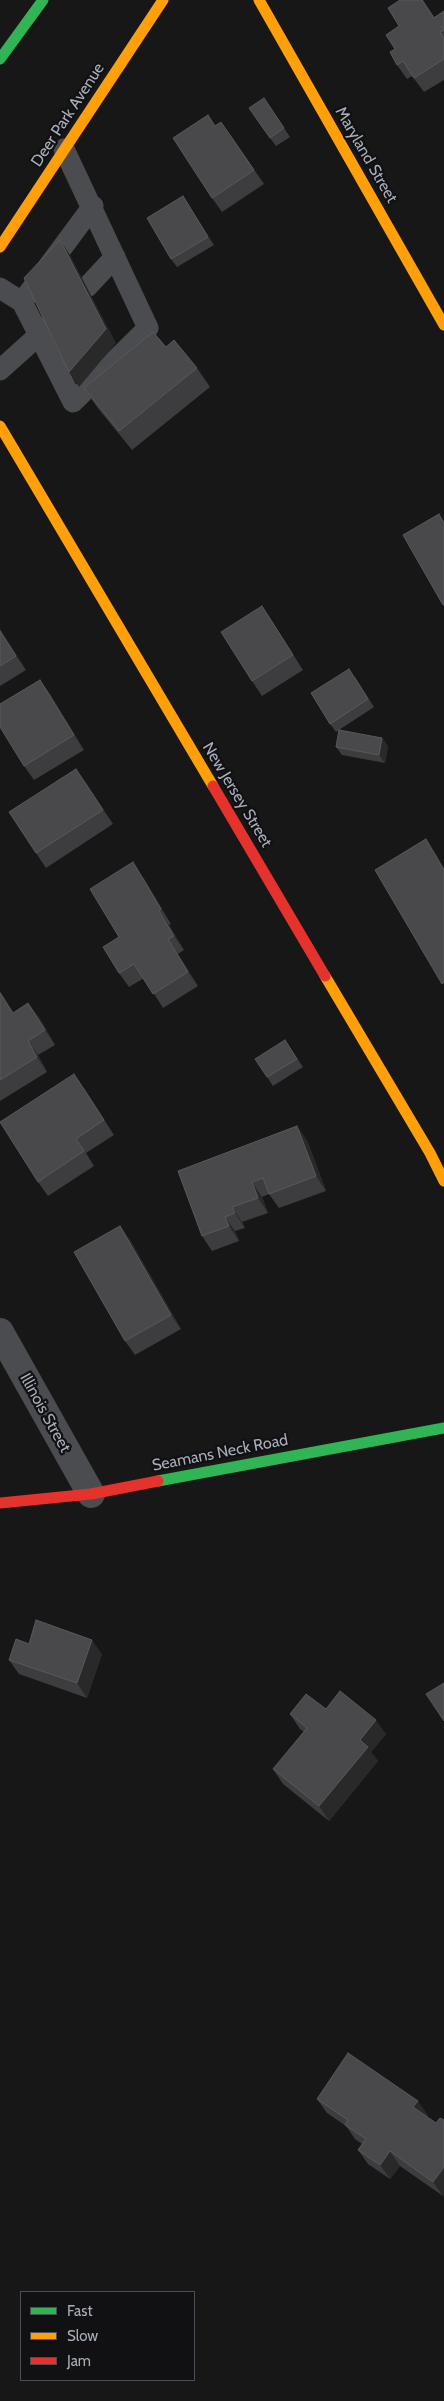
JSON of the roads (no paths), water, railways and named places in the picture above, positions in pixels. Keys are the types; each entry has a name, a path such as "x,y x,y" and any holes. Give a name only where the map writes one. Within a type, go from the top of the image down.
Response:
{"street":[{"path":"0,59 43,0"},
{"name":"Deer Park Avenue","path":"0,247 163,0"},
{"name":"Maryland Street","path":"259,0 444,325"},
{"name":"New Jersey Street","path":"0,426 430,1153 444,1181"},
{"name":"Illinois Street","path":"0,1332 91,1494"},
{"name":"Seamans Neck Road","path":"0,1503 91,1494 444,1428"}],"lane":[{"path":"0,288 22,302 44,330 73,402 148,328 93,206 64,150"},
{"path":"22,302 93,206"},
{"path":"87,287 116,257"},
{"path":"0,370 44,330"}]}
